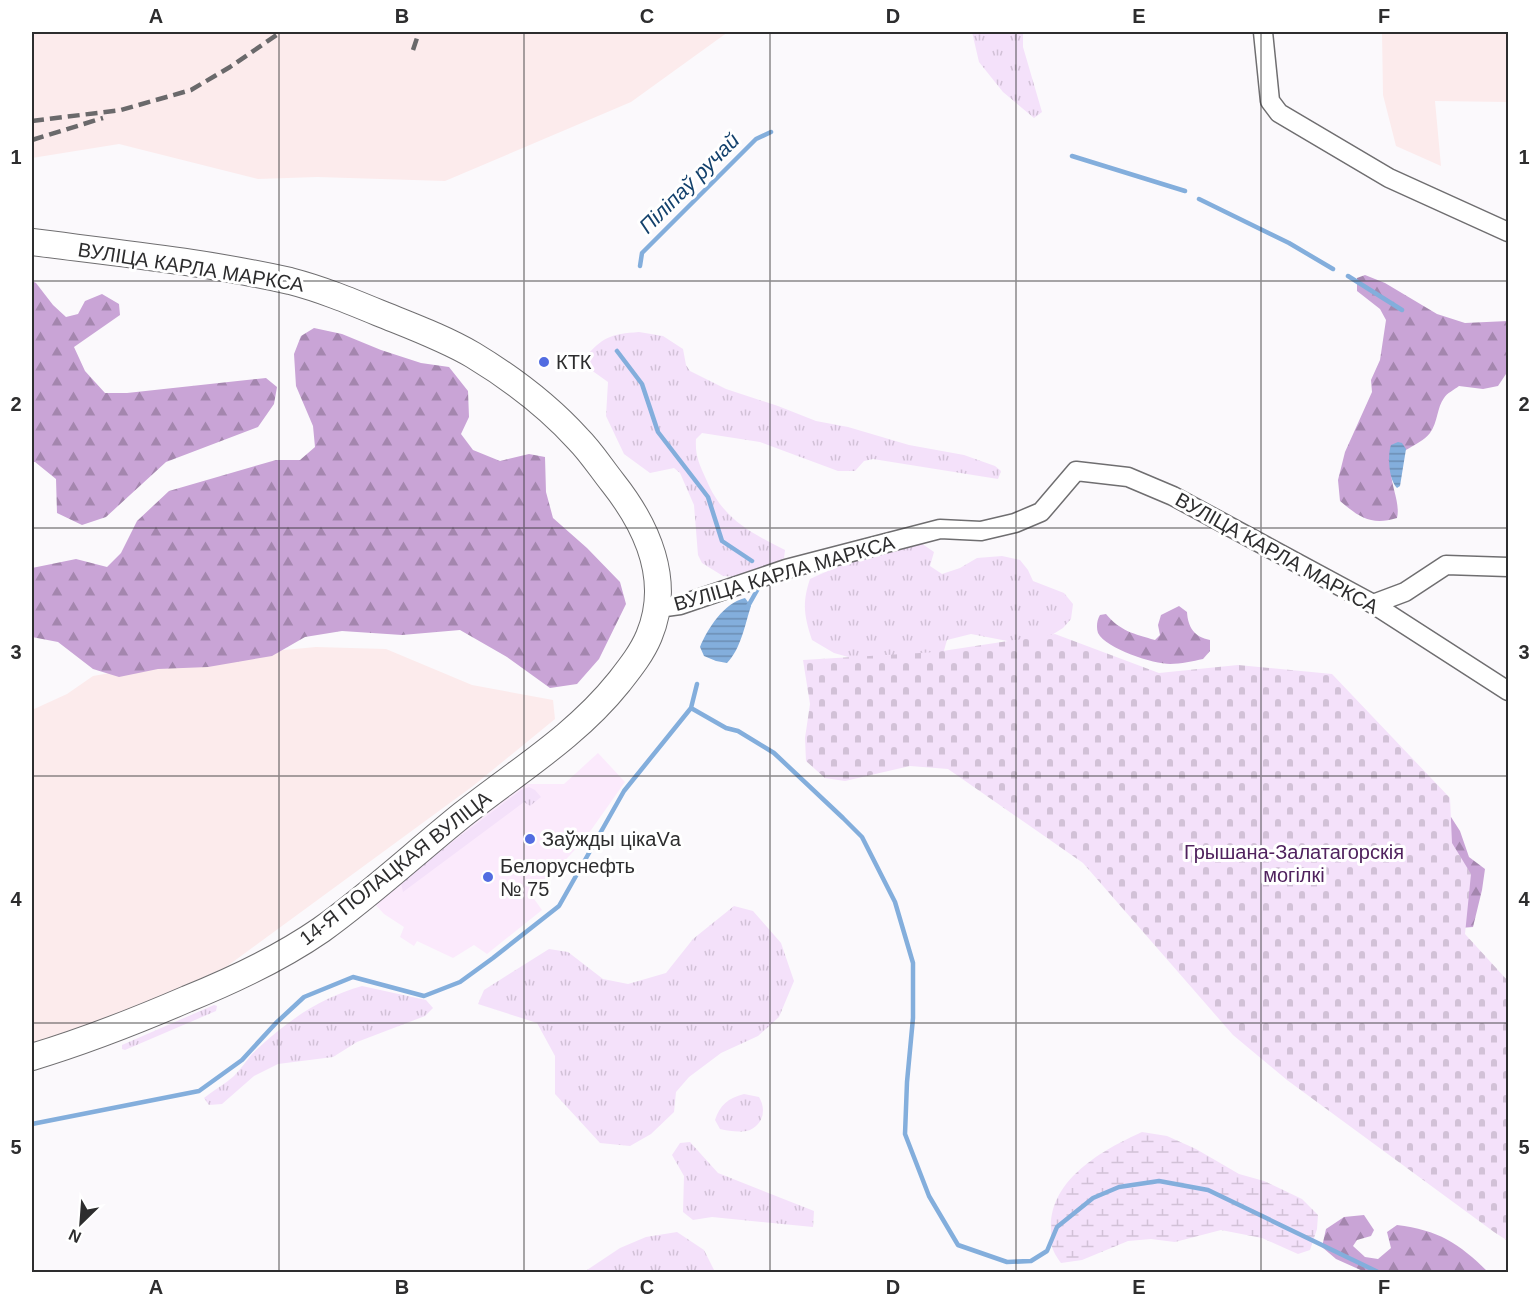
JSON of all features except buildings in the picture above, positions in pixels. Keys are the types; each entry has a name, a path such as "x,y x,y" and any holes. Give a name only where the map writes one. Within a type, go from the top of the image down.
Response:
{"main road":[{"name":"ВУЛІЦА КАРЛА МАРКСА","path":"32,242 185,262 320,289 417,328 472,354 527,392 578,438 622,495 642,526 654,558 658,582 658,608"},
{"name":"14-Я ПОЛАЦКАЯ ВУЛІЦА","path":"32,1057 118,1028 226,983 265,964 320,930 591,715 636,661 649,636 658,608"}],"street":[{"path":"1263,32 1270,101 1279,113 1389,178 1509,232"},
{"name":"ВУЛІЦА КАРЛА МАРКСА","path":"658,608 680,604 786,569 940,530 981,531 1015,523 1041,512 1076,471 1128,477 1173,496 1372,604 1509,691"},
{"path":"1372,604 1405,592 1446,565 1509,567"}],"shaded area":[{"path":"32,32 728,32 631,102 445,181 317,177 258,179 119,144 32,158"},
{"path":"1382,32 1508,32 1508,102 1435,101 1441,166 1396,146 1383,95"},
{"path":"316,647 386,649 472,685 553,700 555,719 473,786 226,967 105,1021 32,1043 32,710 67,694 93,676 195,658"},
{"path":"598,753 625,782 584,840 532,896 542,910 487,954 474,945 453,958 417,941 414,946 400,937 404,927 384,914 372,901 525,784 564,784"}],"green space":[{"path":"972,32 1023,32 1023,47 1042,112 1034,118 1003,92 979,62"},
{"path":"1365,275 1385,283 1437,314 1465,323 1508,321 1508,371 1498,386 1483,389 1459,386 1445,396 1430,433 1395,461 1391,473 1397,518 1380,521 1360,516 1340,501 1338,480 1345,452 1372,392 1371,380 1380,360 1386,320 1380,309 1357,291 1357,278"},
{"path":"32,281 66,317 78,314 85,301 102,294 119,304 120,315 74,347 85,371 105,393 127,393 266,378 277,387 274,404 258,427 166,462 106,517 82,525 57,513 56,479 32,462"},
{"path":"314,328 342,334 421,363 449,367 468,391 469,417 461,434 473,450 500,461 529,454 545,457 546,492 553,518 620,582 626,604 599,659 577,684 550,688 507,657 460,630 402,635 342,631 305,637 272,656 208,667 158,669 119,677 93,669 58,642 32,637 32,568 76,559 107,567 121,553 137,521 169,491 276,460 300,460 315,447 313,426 296,386 294,354 301,336"},
{"path":"639,332 663,336 683,349 686,365 690,371 726,389 816,421 848,427 909,445 964,455 995,466 1001,471 998,479 873,459 864,461 855,471 838,471 760,442 702,433 696,439 698,459 720,504 748,530 785,550 784,558 765,573 740,577 723,576 702,563 698,555 694,505 680,473 674,468 650,473 624,454 606,416 608,382 587,367 584,359 596,346 608,338"},
{"path":"921,543 934,552 930,566 942,574 960,568 977,558 1002,556 1020,560 1033,581 1064,593 1073,604 1071,619 1063,628 1034,646 971,634 947,640 941,661 866,662 834,653 812,640 805,610 810,579 864,558"},
{"path":"1179,606 1187,612 1189,622 1196,634 1210,640 1210,651 1203,659 1174,664 1153,661 1110,645 1098,633 1099,617 1106,614 1122,628 1155,640 1160,635 1158,625 1161,615"},
{"name":"Грышана-Залатагорскія могілкі","path":"1055,634 1159,673 1238,665 1332,674 1450,798 1452,843 1471,874 1465,934 1508,981 1508,1241 1287,1080 1233,1035 1083,863 948,769 910,766 845,781 825,778 806,761 805,738 810,704 803,660 936,652"},
{"path":"529,787 541,797 530,806 524,802 403,892 401,883 405,878 521,790"},
{"path":"1451,817 1460,831 1469,857 1485,869 1473,927 1460,928 1433,823"},
{"path":"734,906 753,911 781,943 794,981 779,1017 758,1036 721,1053 689,1077 676,1092 674,1112 651,1134 630,1146 600,1143 555,1094 555,1056 537,1023 478,1004 484,990 549,949 568,952 603,979 628,984 666,973 693,939"},
{"path":"362,986 426,1000 433,1008 425,1016 357,1042 333,1057 278,1064 254,1076 222,1104 209,1105 204,1098 234,1076 252,1054 277,1032 303,1013 331,997"},
{"path":"214,1005 217,1006 216,1011 125,1050 122,1049 122,1045"},
{"path":"744,1094 759,1097 763,1106 761,1120 755,1127 746,1131 720,1129 715,1120 719,1110 729,1100"},
{"path":"1142,1132 1167,1136 1196,1149 1239,1174 1264,1181 1302,1199 1318,1215 1317,1229 1310,1250 1298,1254 1262,1238 1221,1230 1175,1242 1151,1239 1128,1241 1082,1260 1061,1263 1053,1251 1051,1240 1053,1212 1059,1196 1068,1182 1095,1158"},
{"path":"690,1142 718,1173 814,1211 813,1227 712,1217 693,1220 683,1212 684,1176 672,1155 680,1143"},
{"path":"1364,1215 1374,1230 1371,1236 1357,1240 1353,1246 1365,1257 1378,1259 1391,1248 1387,1232 1397,1225 1436,1234 1467,1253 1488,1272 1365,1272 1336,1259 1322,1247 1326,1229 1344,1217"},
{"path":"677,1232 704,1250 715,1272 584,1272 620,1248 646,1237"}],"water":[{"path":"1402,443 1406,449 1400,486 1397,488 1391,474 1389,455 1391,445"},
{"path":"745,598 751,606 742,636 732,657 727,663 704,656 700,647 712,624 730,605"}],"waterway":[{"name":"Піліпаў ручай","path":"640,266 642,253 756,139 771,132"},
{"path":"1072,156 1185,191"},
{"path":"1199,199 1289,243 1333,269"},
{"path":"1348,276 1402,310"},
{"name":"Піліпаў ручай","path":"617,351 642,384 658,432 708,497 722,541 752,561"},
{"name":"Піліпаў ручай","path":"747,608 760,585"},
{"path":"32,1124 199,1091 242,1060 304,997 353,977 424,996 460,982 559,906 624,791 691,708 697,684"},
{"path":"691,708 726,728 738,731 774,753 843,818 862,837 895,902 913,963 913,1018 905,1134 929,1196 958,1245 1007,1262 1031,1261 1047,1251 1057,1227 1093,1198 1119,1187 1159,1181 1208,1190 1378,1272"}],"railway":[{"path":"32,121 121,110 191,90 281,32"},
{"path":"413,50 419,32"},
{"path":"32,140 103,118"}],"place":[{"name":"КТК","path":"544,362"},
{"name":"Заўжды цікаVа","path":"530,839"},
{"name":"Белоруснефть № 75","path":"488,877"}]}
